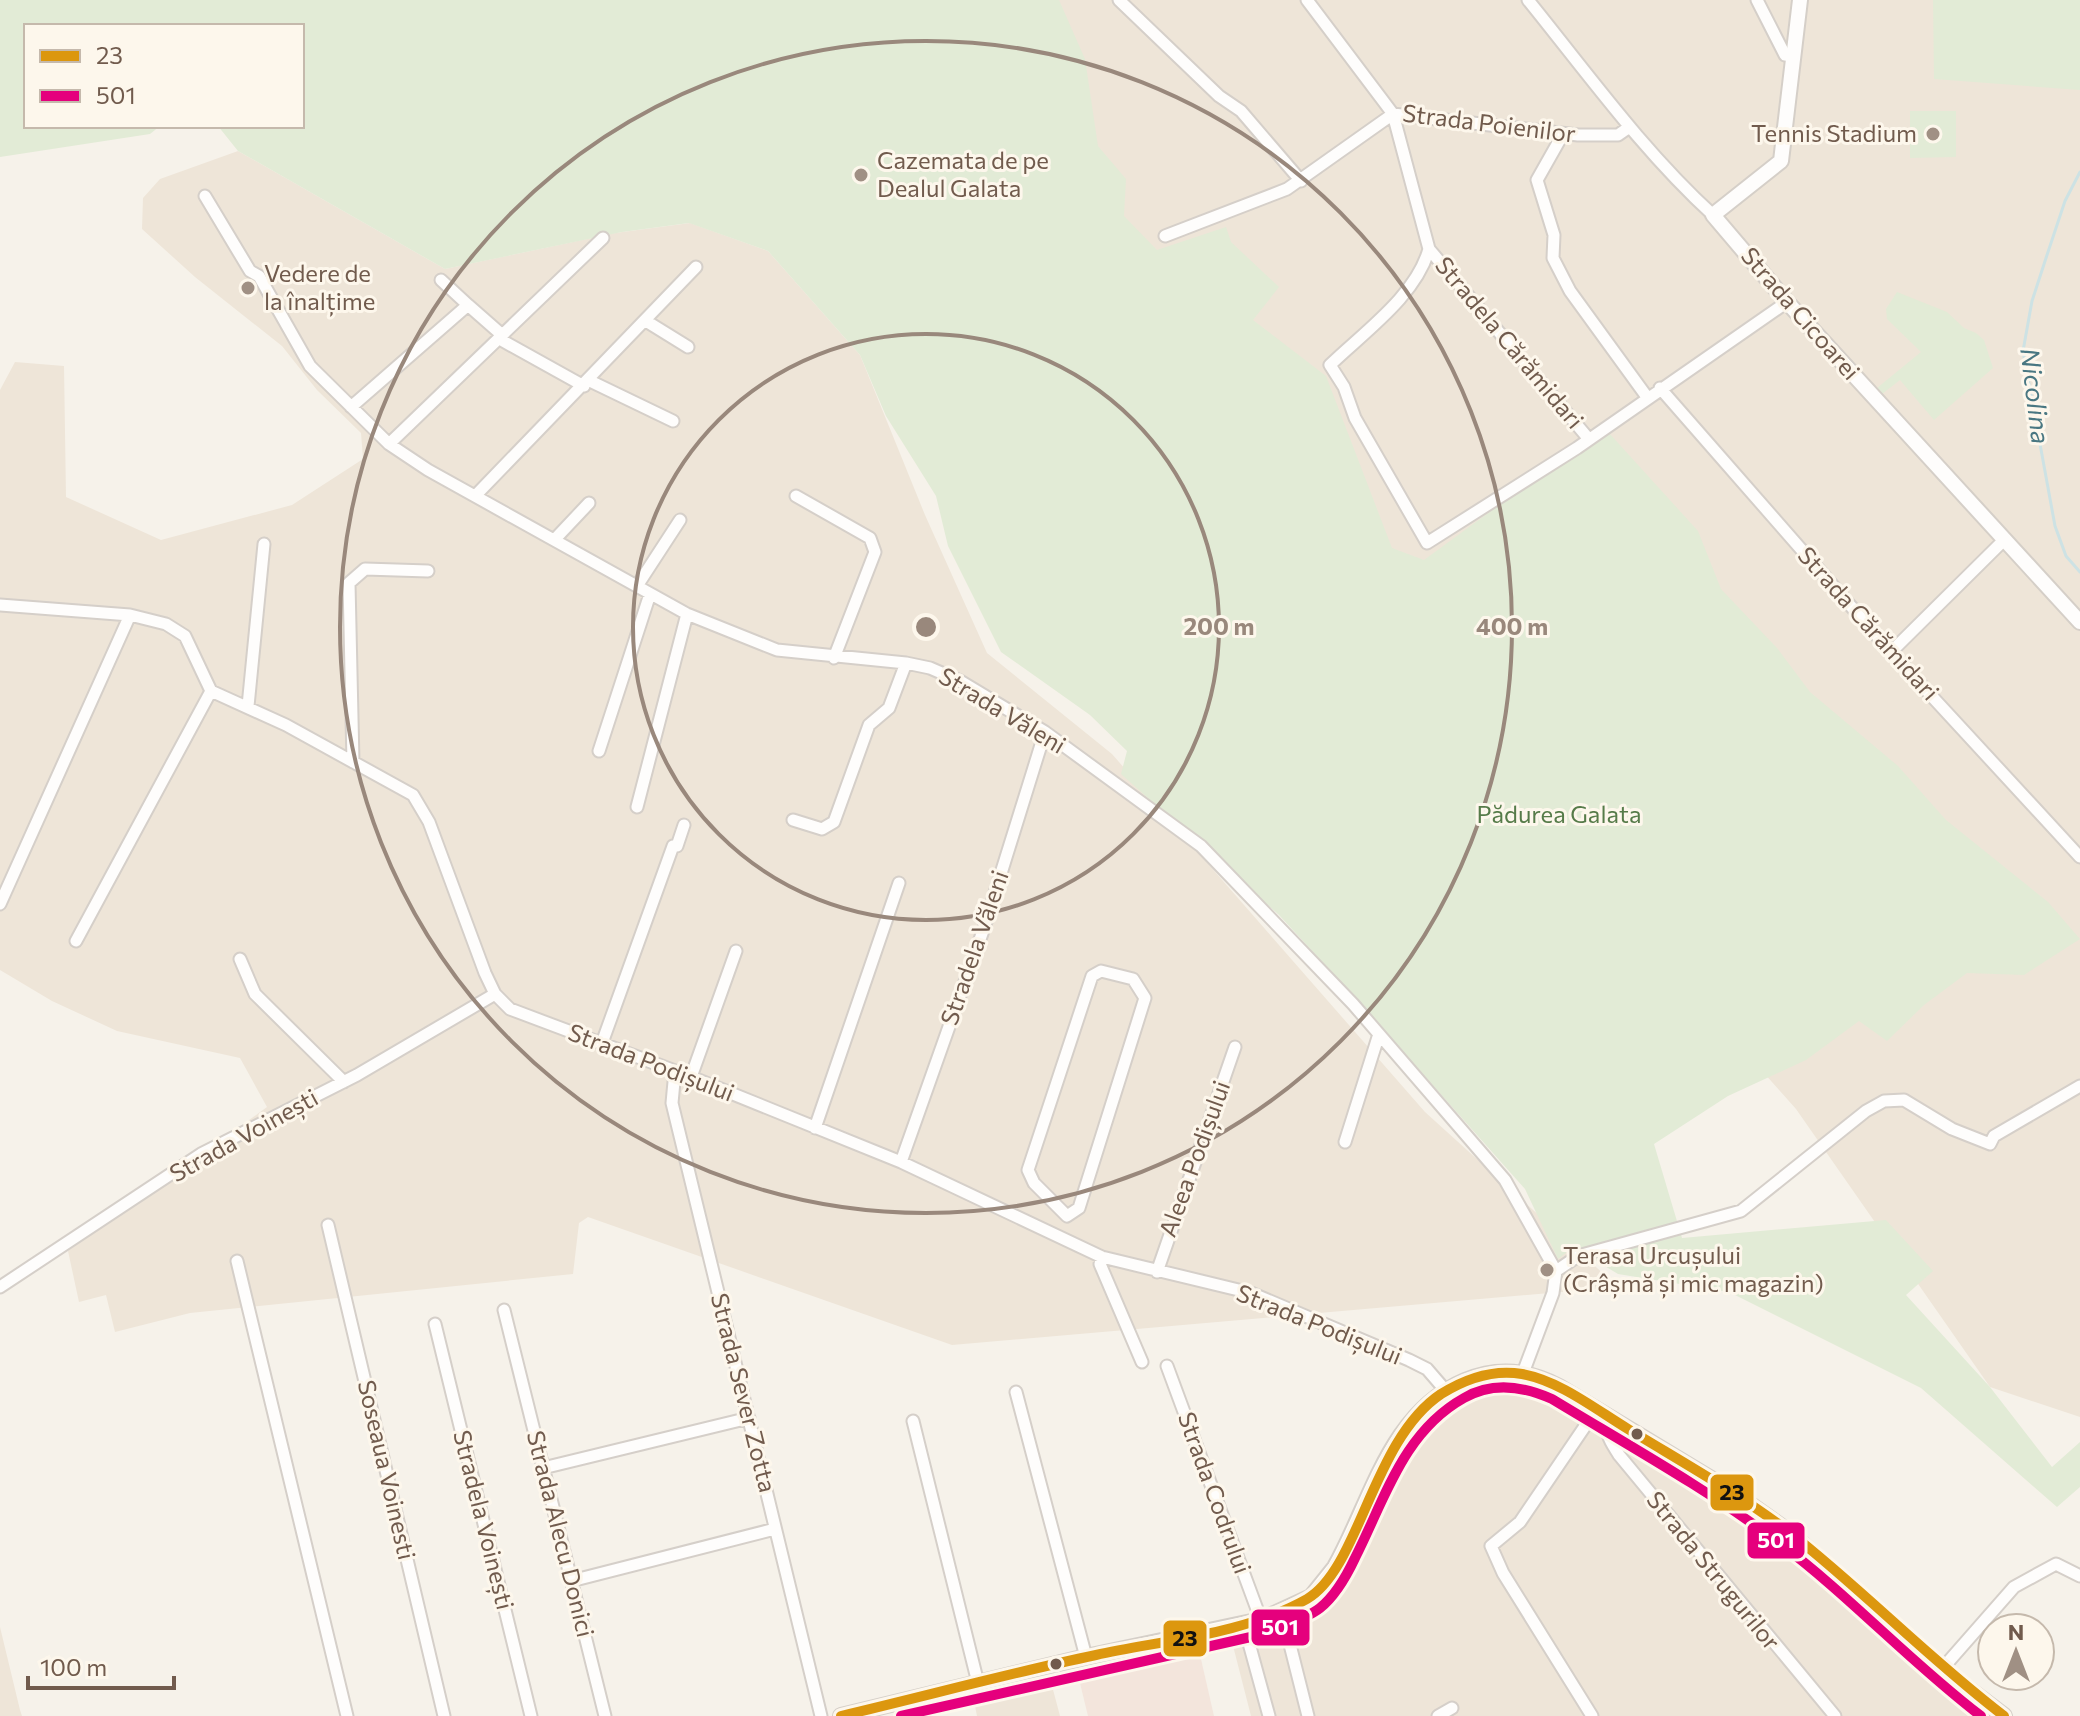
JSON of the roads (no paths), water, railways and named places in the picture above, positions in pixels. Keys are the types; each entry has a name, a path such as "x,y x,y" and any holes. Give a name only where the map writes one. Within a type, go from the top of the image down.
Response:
{"main road":[{"path":"1713,215 1781,161 1800,0"},
{"name":"Strada Cicoarei","path":"1713,215 1787,302 2080,622"},
{"path":"841,1716 873,1712 978,1683 1244,1625 1282,1613 1311,1597 1325,1584 1398,1438 1418,1412 1446,1391 1486,1373 1523,1373 1540,1377 1734,1493 1790,1533 1942,1669 2004,1716"}],"street":[{"path":"1119,0 1219,96 1241,111 1301,181"},
{"name":"Strada Poienilor","path":"1307,0 1393,114 1563,134 1618,135 1628,128"},
{"name":"Strada Cicoarei","path":"1528,0 1628,128 1671,177 1713,215"},
{"path":"1757,0 1785,55 1793,56"},
{"path":"1165,236 1301,181 1393,114"},
{"name":"Stradela Cărămidari","path":"1393,114 1429,249 1588,438"},
{"path":"1563,134 1537,180 1554,235 1553,258 1596,330 1647,397"},
{"name":"Strada Văleni","path":"205,196 250,271 259,276 310,366 389,444 687,614 777,650 906,663 930,668 960,681 1045,732 1125,796 1201,846 1279,924 1505,1180 1556,1271"},
{"path":"389,444 603,238"},
{"name":"Stradela Cărămidari","path":"1429,249 1425,264 1410,286 1330,365 1344,387 1355,418 1425,540 1431,542 1787,302"},
{"path":"476,495 587,384 696,267"},
{"path":"441,280 503,341 587,384 673,421"},
{"path":"351,407 468,305"},
{"path":"646,321 688,347"},
{"name":"Strada Cărămidari","path":"1660,388 1891,652 2080,857"},
{"path":"796,496 870,538 875,552 834,658"},
{"path":"556,538 589,503"},
{"path":"637,586 680,520"},
{"path":"1891,652 2004,540"},
{"path":"248,706 264,544"},
{"path":"353,762 349,583 365,569 428,571"},
{"path":"599,751 650,594"},
{"path":"0,605 130,615 166,624 185,636 211,691 248,706 413,795 422,806 495,994"},
{"path":"637,807 687,614"},
{"path":"0,904 130,615"},
{"path":"793,820 822,829 834,822 869,725 889,708 906,663"},
{"path":"76,941 211,691"},
{"name":"Stradela Văleni","path":"901,1162 984,928 1045,732"},
{"path":"602,1043 673,846 677,846 684,825"},
{"path":"815,1128 899,883"},
{"path":"691,1077 736,951"},
{"path":"240,959 255,994 344,1082"},
{"path":"1061,1238 1067,1216 1079,1208 1145,998 1133,979 1109,971 1092,976 1028,1170 1034,1183 1067,1216"},
{"name":"Strada Podișului","path":"495,994 510,1009 691,1077 901,1162 1102,1257 1269,1300 1427,1369 1446,1391"},
{"name":"Strada Voinești","path":"0,1287 201,1154 344,1082 495,994"},
{"path":"1345,1142 1379,1034"},
{"name":"Aleea Podișului","path":"1157,1272 1235,1047"},
{"name":"Strada Sever Zotta","path":"675,1071 672,1103 821,1716"},
{"path":"1523,1373 1553,1293 1556,1271 1578,1256 1741,1211 1866,1111 1884,1101 1904,1100 1952,1129 1990,1144 1994,1136 2080,1086"},
{"name":"Soseaua Voinesti","path":"328,1225 444,1716"},
{"path":"1102,1257 1100,1264 1142,1362"},
{"path":"237,1261 347,1716"},
{"name":"Strada Alecu Donici","path":"504,1310 605,1716"},
{"name":"Stradela Voinești","path":"435,1324 531,1716"},
{"name":"Strada Codrului","path":"1167,1366 1261,1620"},
{"path":"1016,1392 1086,1657"},
{"path":"1592,1716 1503,1573 1491,1546 1520,1522 1596,1410"},
{"path":"543,1468 749,1418"},
{"name":"Strada Strugurilor","path":"1611,1419 1606,1427 1608,1437 1619,1455 1835,1716"},
{"path":"913,1421 978,1683"},
{"path":"571,1581 775,1529"},
{"path":"1942,1669 2014,1587 2056,1564 2080,1576"},
{"path":"1282,1613 1308,1716"},
{"path":"1244,1625 1269,1716"},
{"path":"1438,1716 1452,1708"}],"waterway":[{"name":"Nicolina","path":"2080,172 2065,201 2032,301 2023,351 2055,526 2066,556 2080,572"}],"place":[{"name":"Tennis Stadium","path":"1933,134"},
{"name":"Cazemata de pe Dealul Galata","path":"861,175"},
{"name":"Vedere de la înalțime","path":"248,288"},
{"name":"Terasa Urcușului (Crâșmă și mic magazin)","path":"1547,1270"}],"park label":[{"name":"Pădurea Galata","path":"1559,815"}]}
